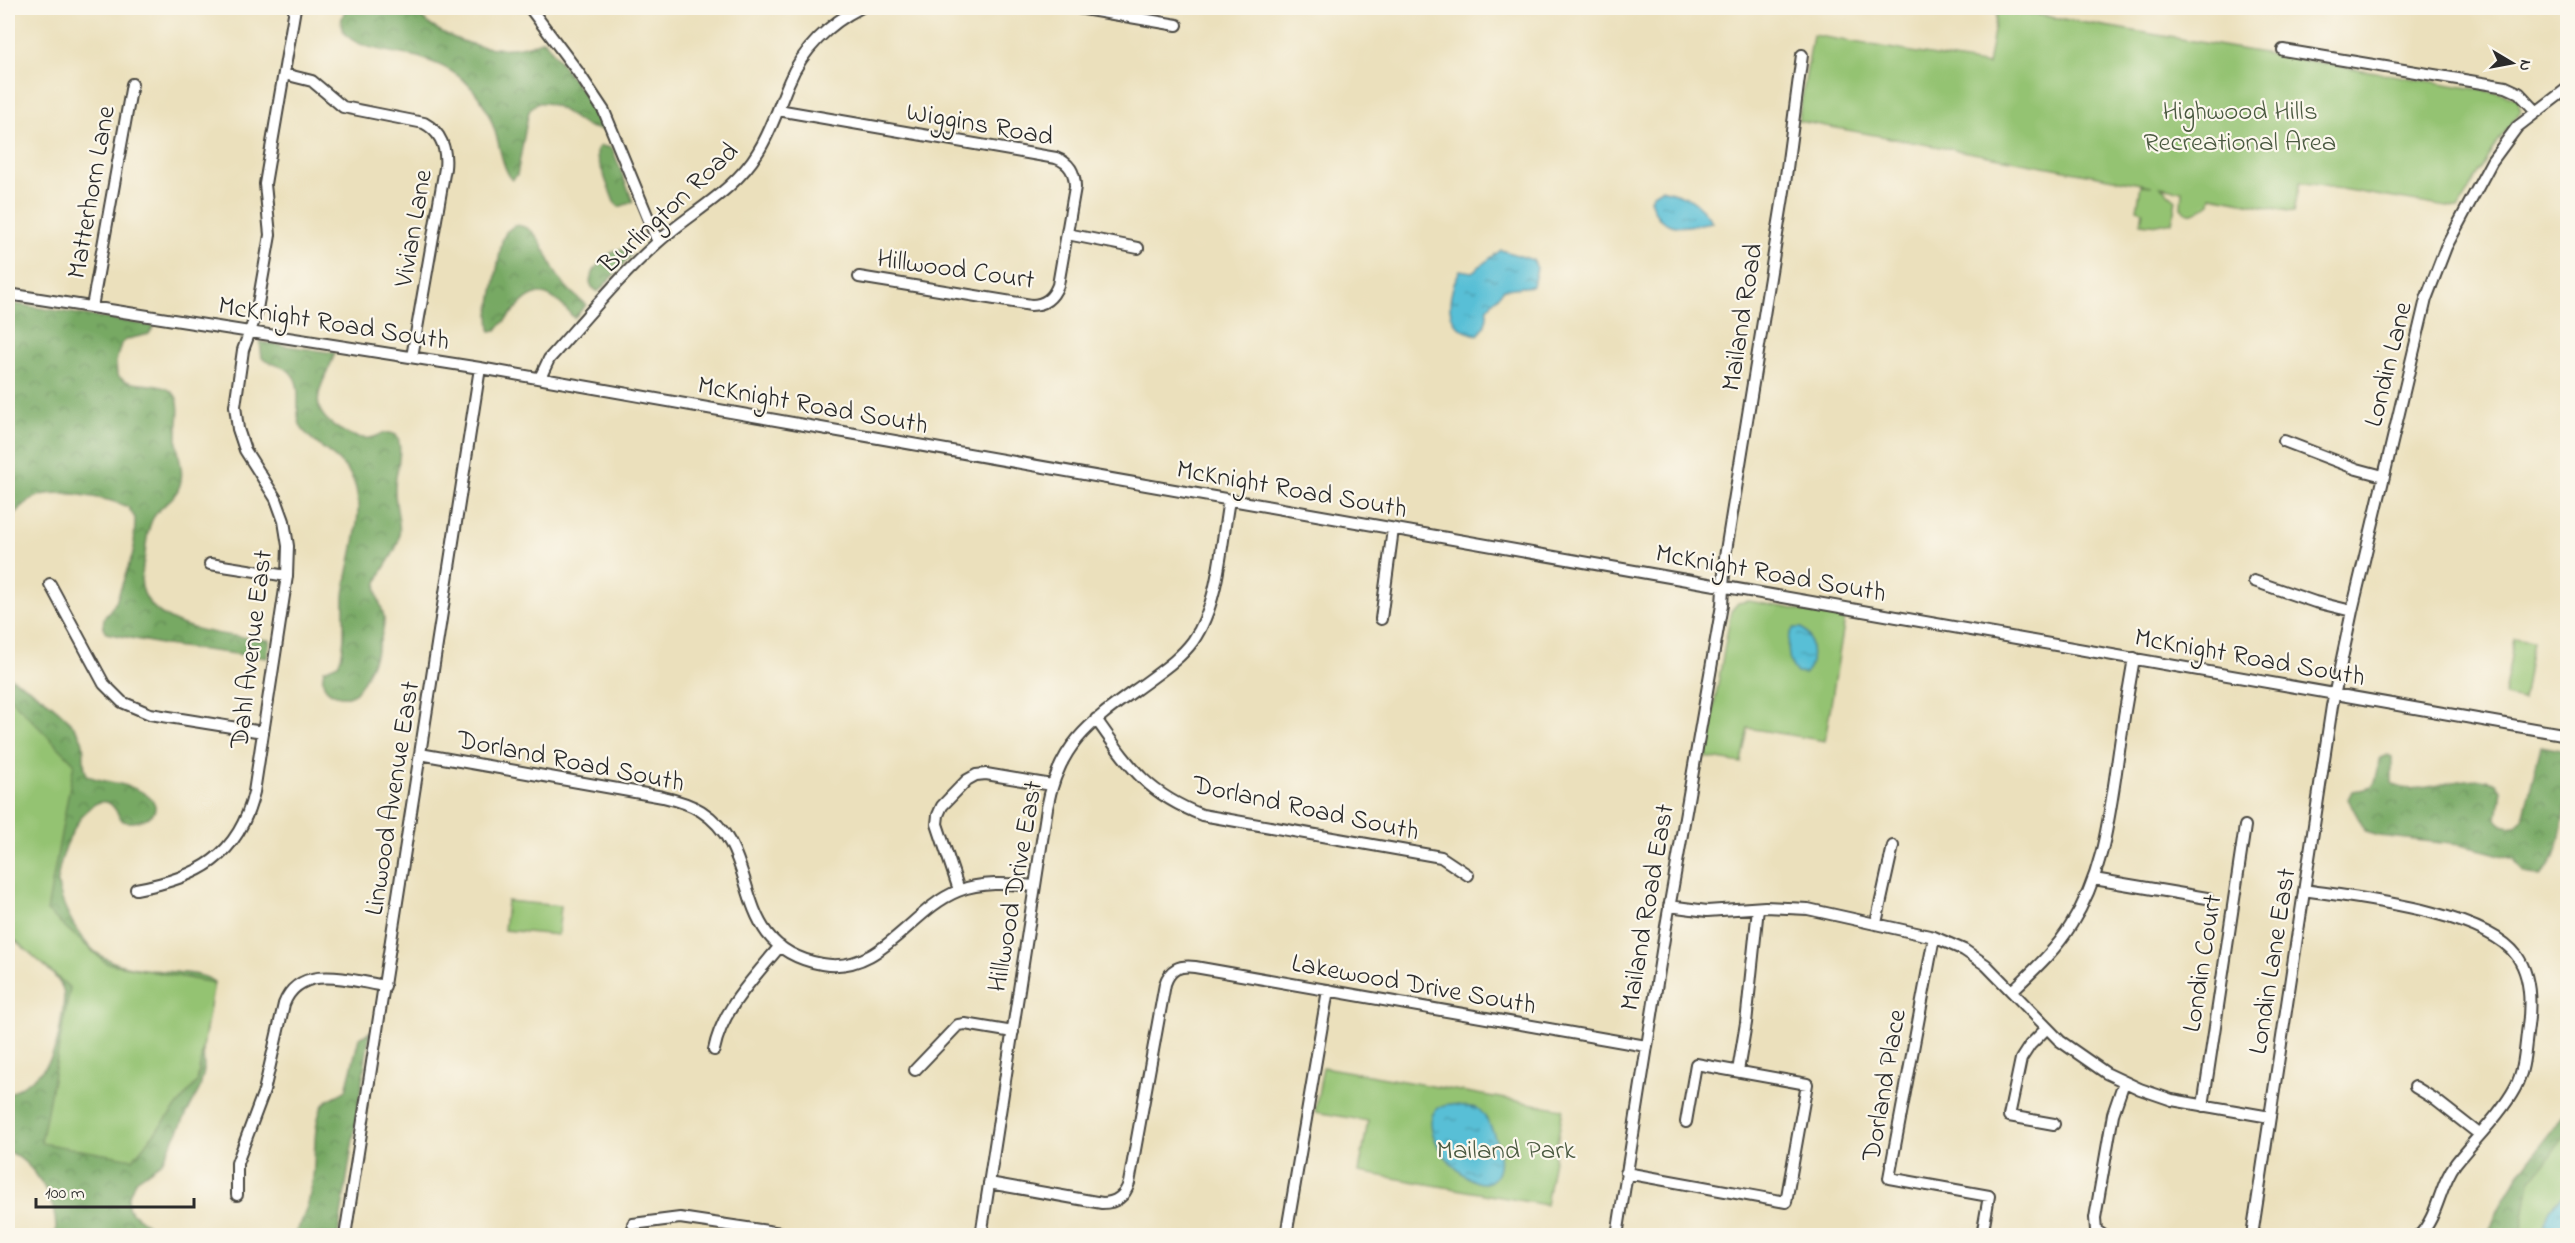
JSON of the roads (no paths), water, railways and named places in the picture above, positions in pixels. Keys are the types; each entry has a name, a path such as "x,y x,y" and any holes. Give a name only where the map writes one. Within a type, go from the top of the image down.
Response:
{"street":[{"name":"Dahl Avenue East","path":"136,889 166,884 190,875 210,863 231,842 250,806 287,576 288,546 282,514 271,491 244,450 237,422 236,391 243,350 256,315 270,235 265,184 295,8"},
{"path":"530,8 584,79 608,119 658,242"},
{"name":"Burlington Road","path":"540,378 549,359 658,242 718,197 746,170 766,139 790,79 804,56 834,23 860,8"},
{"path":"1078,8 1132,12 1178,25"},
{"path":"2283,50 2506,87 2519,93 2536,111"},
{"name":"Mailand Road","path":"1722,586 1784,191 1802,55"},
{"name":"Vivian Lane","path":"284,74 312,81 343,107 423,123 437,133 444,146 445,168 412,357"},
{"name":"Matterhorn Lane","path":"92,308 132,84"},
{"name":"Londin Lane","path":"2335,694 2383,476 2426,299 2435,273 2458,222 2492,160 2517,127 2568,88"},
{"name":"Wiggins Road","path":"778,110 1063,161 1073,172 1075,179 1068,234"},
{"path":"1068,234 1138,248"},
{"name":"Hillwood Court","path":"859,277 1037,305 1044,303 1055,292 1068,234"},
{"name":"McKnight Road South","path":"8,294 540,378 2568,735"},
{"name":"Linwood Avenue East","path":"345,1236 480,368"},
{"path":"2284,441 2357,469 2383,476"},
{"name":"Hillwood Drive East","path":"981,1236 1052,785 1071,746 1096,719 1172,663 1197,635 1212,597 1229,500"},
{"path":"1381,619 1393,529"},
{"path":"210,564 287,576"},
{"path":"2254,581 2315,602 2352,611"},
{"path":"50,584 104,684 127,705 150,714 263,732"},
{"name":"Mailand Road East","path":"1617,1236 1669,906 1720,616 1722,586"},
{"path":"2013,990 2064,936 2081,908 2094,879 2108,826 2134,658"},
{"name":"Londin Lane East","path":"2252,1236 2335,694"},
{"name":"Dorland Road South","path":"1096,719 1142,780 1155,792 1186,809 1202,815 1441,857 1468,875"},
{"name":"Dorland Road South","path":"420,754 663,797 701,811 724,833 739,862 759,922 780,946 794,955 820,964 847,965 861,961 892,941 937,902 959,890 986,885 1035,886"},
{"path":"959,890 937,824 942,806 967,780 976,775 986,774 1052,785"},
{"name":"Londin Court","path":"2203,1106 2245,826"},
{"path":"1876,923 1893,846"},
{"path":"2094,879 2207,898"},
{"path":"2304,890 2401,904 2474,926 2499,938 2518,958 2527,979 2529,1006 2521,1075 2512,1093 2449,1173 2429,1223 2419,1236"},
{"path":"1669,906 1707,912 1758,908 1808,909 1934,937 1957,946 1979,960 2013,990 2047,1028 2085,1060 2124,1082 2164,1098 2270,1117"},
{"path":"1738,1071 1746,1023 1758,908"},
{"name":"Dorland Place","path":"1934,937 1926,969 1889,1178 1989,1196 1983,1230"},
{"path":"714,1050 728,1012 780,946"},
{"name":"Lakewood Drive South","path":"989,1183 1102,1203 1116,1200 1126,1193 1164,987 1174,969 1184,966 1646,1046"},
{"path":"237,1195 237,1163 262,1098 284,1004 289,994 300,982 317,977 385,986"},
{"path":"1287,1235 1328,990"},
{"path":"915,1070 958,1026 965,1024 1013,1032"},
{"path":"2047,1028 2022,1055 2009,1116 2054,1124"},
{"path":"1626,1173 1786,1203 1807,1084 1696,1064 1686,1122"},
{"path":"2104,1236 2096,1230 2095,1221 2115,1105 2124,1082"},
{"path":"2415,1087 2479,1134"},
{"path":"633,1224 680,1218 781,1234"}],"water":[{"path":"1661,189 1690,199 1712,222 1677,226 1665,222 1658,216 1650,200 1653,194"},
{"path":"1501,250 1533,260 1537,268 1533,286 1504,289 1487,309 1486,323 1478,335 1466,332 1458,326 1450,310 1452,290 1460,270 1472,272"},
{"path":"1794,628 1802,628 1809,637 1811,658 1805,674 1797,673 1789,657 1789,638"},
{"path":"1450,1104 1477,1108 1488,1122 1499,1157 1496,1176 1489,1182 1478,1182 1465,1176 1441,1150 1433,1135 1431,1121 1436,1110"},
{"path":"2567,1192 2567,1235 2541,1235 2550,1209"}],"park label":[{"name":"Highwood Hills Recreational Area","path":"2240,126"},
{"name":"Mailand Park","path":"1506,1149"}]}
